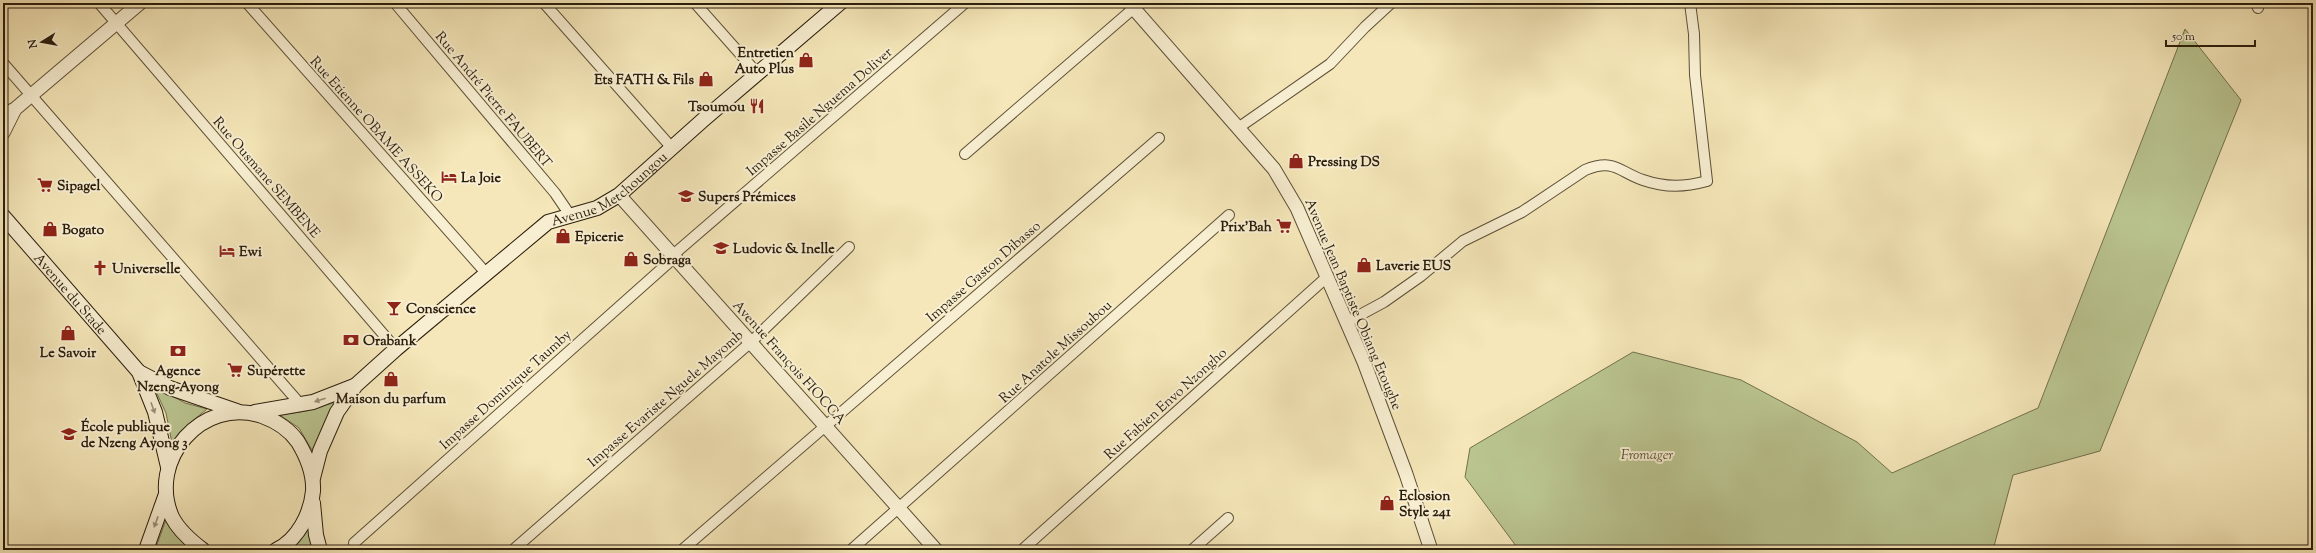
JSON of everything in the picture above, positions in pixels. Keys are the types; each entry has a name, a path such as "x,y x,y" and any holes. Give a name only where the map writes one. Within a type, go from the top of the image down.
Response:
{"main road":[{"name":"Avenue Metchoungou","path":"356,385 396,348 548,222 597,208 619,195 757,73 840,3"},
{"name":"Avenue du Stade","path":"3,216 139,372"},
{"path":"139,372 170,388 274,420 293,435 306,455 313,478"},
{"path":"139,372 155,412 168,466 166,494 146,550"},
{"path":"168,466 178,445 194,427 215,416 301,405 337,394 356,385"},
{"path":"320,550 316,535 312,497 313,478 320,451 331,425 356,385"},
{"path":"166,494 172,517 186,537 203,550"},
{"path":"276,550 295,535 306,517 312,497"}],"street":[{"name":"Rue Ousmane SEMBENE","path":"99,3 396,348"},
{"path":"3,115 15,109 140,3"},
{"name":"Rue Etienne OBAME ASSEKO","path":"247,3 486,273"},
{"name":"Rue André Pierre FAUBERT","path":"395,3 555,193 570,215"},
{"path":"544,3 672,148"},
{"path":"695,3 757,73"},
{"name":"Impasse Basile Nguema Doliver","path":"674,256 965,3"},
{"path":"1238,128 1325,68 1391,3"},
{"path":"1347,322 1384,302 1416,280 1463,241 1522,212 1585,170 1596,166 1620,168 1642,180 1658,184 1684,187 1707,181 1695,75 1694,34 1690,3"},
{"path":"965,154 1131,6"},
{"name":"Avenue Jean Baptiste Obiang Etoughe","path":"1131,6 1274,169 1297,208 1328,276 1391,433 1432,550"},
{"path":"3,63 301,405"},
{"path":"3,133 15,109"},
{"name":"Impasse Gaston Dibasso","path":"682,550 1159,138"},
{"name":"Avenue François FIOCCA","path":"619,195 936,550"},
{"name":"Rue Anatole Missoubou","path":"851,550 1230,215"},
{"name":"Impasse Evariste Nguele Mayomb","path":"513,550 751,342 849,247"},
{"name":"Impasse Dominique Taumby","path":"354,543 674,256"},
{"name":"Rue Fabien Envo Nzongho","path":"1022,550 1328,276"},
{"path":"1192,550 1228,518"}],"green space":[{"name":"Fromager","path":"2185,29 2241,100 2100,451 2013,475 1993,550 1519,550 1465,477 1470,448 1633,352 1741,380 1857,442 1892,473 2038,408"},
{"path":"153,385 185,403 207,409 190,423 172,443 166,413"},
{"path":"339,401 313,452 299,428 280,415 306,411"},
{"path":"167,517 197,550 155,550"},
{"path":"309,528 314,550 288,550"}],"place":[{"name":"Entretien Auto Plus","path":"806,60"},
{"name":"Ets FATH & Fils","path":"706,79"},
{"name":"Tsoumou","path":"757,106"},
{"name":"Pressing DS","path":"1296,161"},
{"name":"La Joie","path":"449,177"},
{"name":"Sipagel","path":"45,185"},
{"name":"Supers Prémices","path":"686,196"},
{"name":"Prix'Bah","path":"1284,226"},
{"name":"Bogato","path":"50,229"},
{"name":"Epicerie","path":"563,236"},
{"name":"Ludovic & Inelle","path":"721,248"},
{"name":"Ewi","path":"227,251"},
{"name":"Sobraga","path":"631,259"},
{"name":"Laverie EUS","path":"1364,265"},
{"name":"Universelle","path":"100,268"},
{"name":"Conscience","path":"394,308"},
{"name":"Le Savoir","path":"68,333"},
{"name":"Orabank","path":"351,340"},
{"name":"Agence Nzeng-Ayong","path":"178,351"},
{"name":"Supérette","path":"235,370"},
{"name":"Maison du parfum","path":"391,379"},
{"name":"École publique de Nzeng Ayong 3","path":"69,434"},
{"name":"Eclosion Style 241","path":"1387,503"}]}
